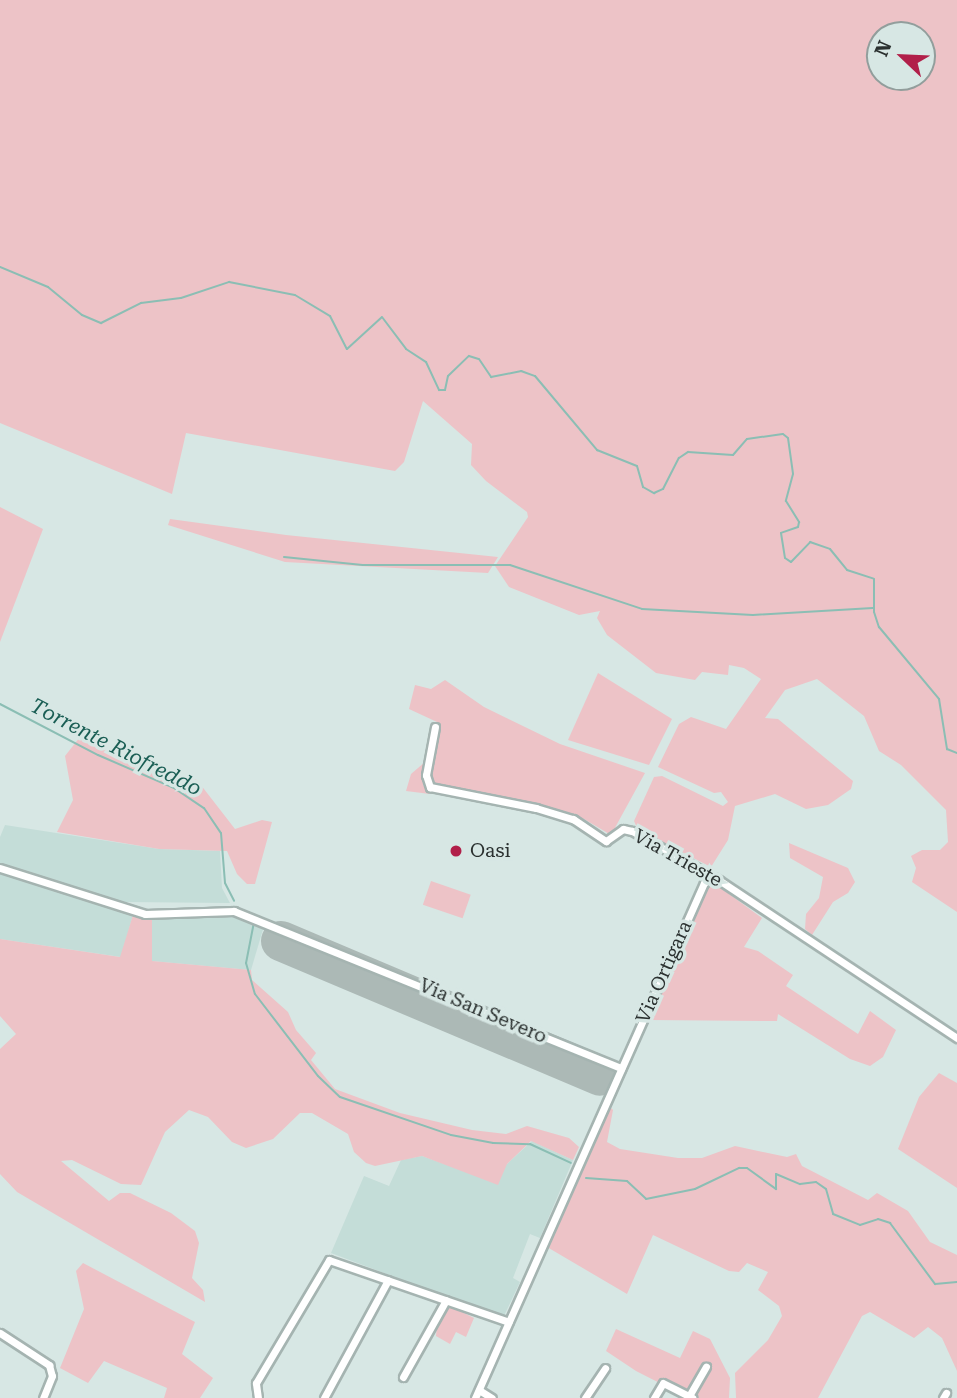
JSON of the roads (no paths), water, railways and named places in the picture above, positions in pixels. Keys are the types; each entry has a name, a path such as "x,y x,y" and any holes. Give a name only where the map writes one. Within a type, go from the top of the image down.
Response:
{"street":[{"name":"Via Trieste","path":"435,727 426,775 430,787 536,808 573,819 606,841 623,829 632,831 711,878 957,1038"},
{"name":"Via San Severo","path":"0,867 145,914 234,911 621,1068"},
{"name":"Via Ortigara","path":"621,1068 704,883 711,878"},
{"path":"492,1398 477,1394 621,1068"},
{"path":"256,1395 329,1260 509,1322"},
{"path":"324,1398 388,1280"},
{"path":"403,1377 446,1300"},
{"path":"0,1333 49,1365 52,1376 44,1398"},
{"path":"654,1398 663,1383 690,1397 706,1366"},
{"path":"585,1398 605,1368"}],"waterway":[{"path":"0,267 48,287 82,315 101,323 141,303 181,298 229,282 295,295 330,316 347,349 382,317 406,349 426,362 439,390 445,390 448,376 469,356 479,359 491,377 521,371 535,376 597,450 637,466 643,487 654,493 663,489 679,458 688,452 733,455 747,439 783,434 788,438 793,474 786,501 799,522 798,527 781,533 785,558 791,562 810,542 830,549 847,570 874,579 874,612 879,627 939,699 947,749 957,753"},
{"path":"284,557 363,565 510,565 642,609 753,615 873,608"},
{"name":"Torrente Riofreddo","path":"0,704 98,755 174,788 204,808 221,833 225,883 234,901"},
{"name":"Torrente Riofreddo","path":"254,922 246,963 255,994 318,1076 340,1097 451,1135 493,1143 530,1144 571,1163"},
{"name":"Torrente Riofreddo","path":"586,1178 627,1181 646,1199 695,1189 739,1168 747,1168 776,1189 776,1174 800,1184 816,1182 826,1189 833,1214 860,1225 878,1219 890,1223 935,1284 957,1282"}],"place":[{"name":"Oasi","path":"456,851"}]}
